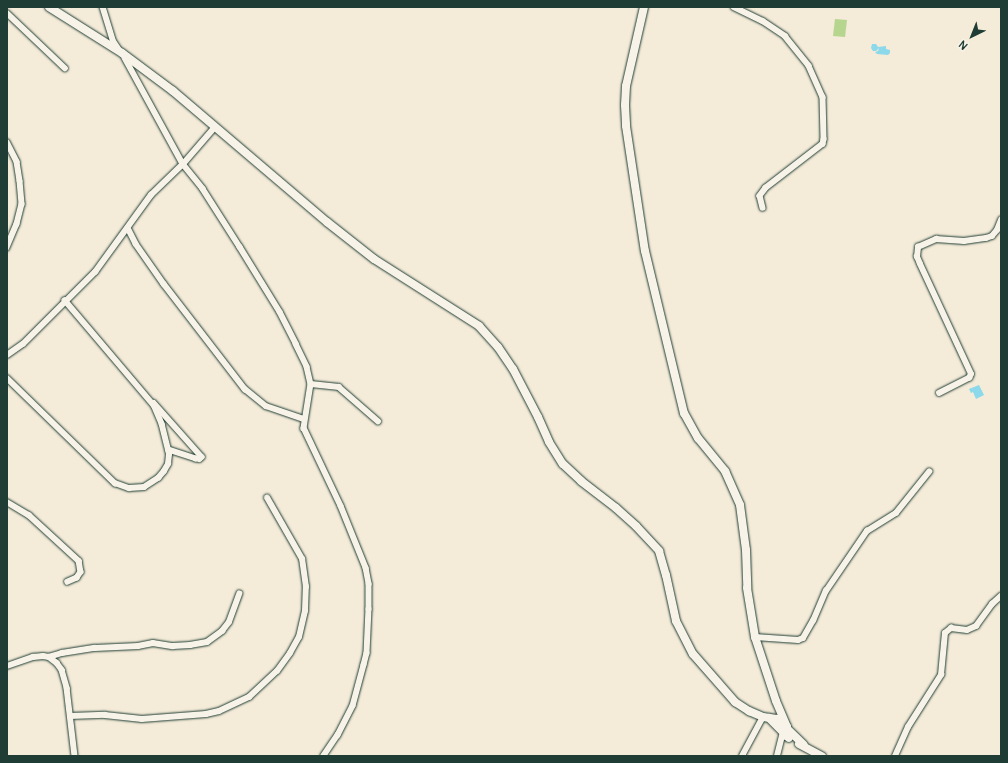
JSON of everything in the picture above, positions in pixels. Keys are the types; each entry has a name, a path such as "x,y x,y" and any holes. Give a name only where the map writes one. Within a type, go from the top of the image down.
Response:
{"street":[{"path":"49,7 122,53 173,91 327,222 374,259 468,317 489,336 513,369 549,442 563,464 581,481 616,508 636,526 659,551 676,621 693,654 735,702 749,712 766,717 782,728 795,742 804,745 822,756"},
{"path":"103,7 114,42 133,69 152,109 183,164 203,189 280,312 306,367 311,384 310,397 304,419 304,428 362,555 369,584 367,653 360,683 347,717 324,756"},
{"path":"644,7 626,86 625,105 626,126 645,251 684,413 698,438 725,472 740,504 746,550 747,588 756,637 776,701 782,728 777,756"},
{"path":"734,7 770,25 785,36 809,66 823,98 823,144 766,188 760,196 763,208"},
{"path":"7,14 65,68"},
{"path":"7,355 23,344 95,272 151,195 183,164 216,127"},
{"path":"7,142 16,162 20,181 22,204 17,224 7,248"},
{"path":"939,393 969,378 971,374 920,264 917,251 918,247 936,239 964,241 986,238 992,236 997,230 1001,220"},
{"path":"128,228 136,244 164,284 245,389 266,406 304,419"},
{"path":"65,301 145,394 202,457 200,459 196,459 168,450"},
{"path":"7,378 115,483 129,488 144,487 158,478 168,464 168,450 162,425 154,406 145,394"},
{"path":"311,384 338,387 378,421"},
{"path":"756,637 798,640 804,638 826,591 858,543 871,527 896,513 929,472"},
{"path":"70,716 105,715 142,719 206,714 219,711 249,697 277,670 290,653 299,637 305,612 306,587 302,559 267,498"},
{"path":"7,502 29,515 79,561 81,572 77,578 68,582"},
{"path":"7,666 33,657 49,658 62,653 94,648 138,646 153,643 173,646 207,642 222,631 229,622 239,594"},
{"path":"895,756 908,728 941,675 945,633 951,628 972,628 1001,596"},
{"path":"49,658 57,663 62,670 67,688 75,756"},
{"path":"776,701 782,728"},
{"path":"742,756 766,717"}],"green space":[{"path":"835,19 847,20 845,37 833,36"}],"water":[{"path":"872,44 876,44 878,47 886,46 886,49 890,50 890,53 888,55 877,54 875,52 878,51 879,48 876,51 873,51 871,48"},
{"path":"979,385 984,395 976,399 973,392 971,393 969,389"}]}
